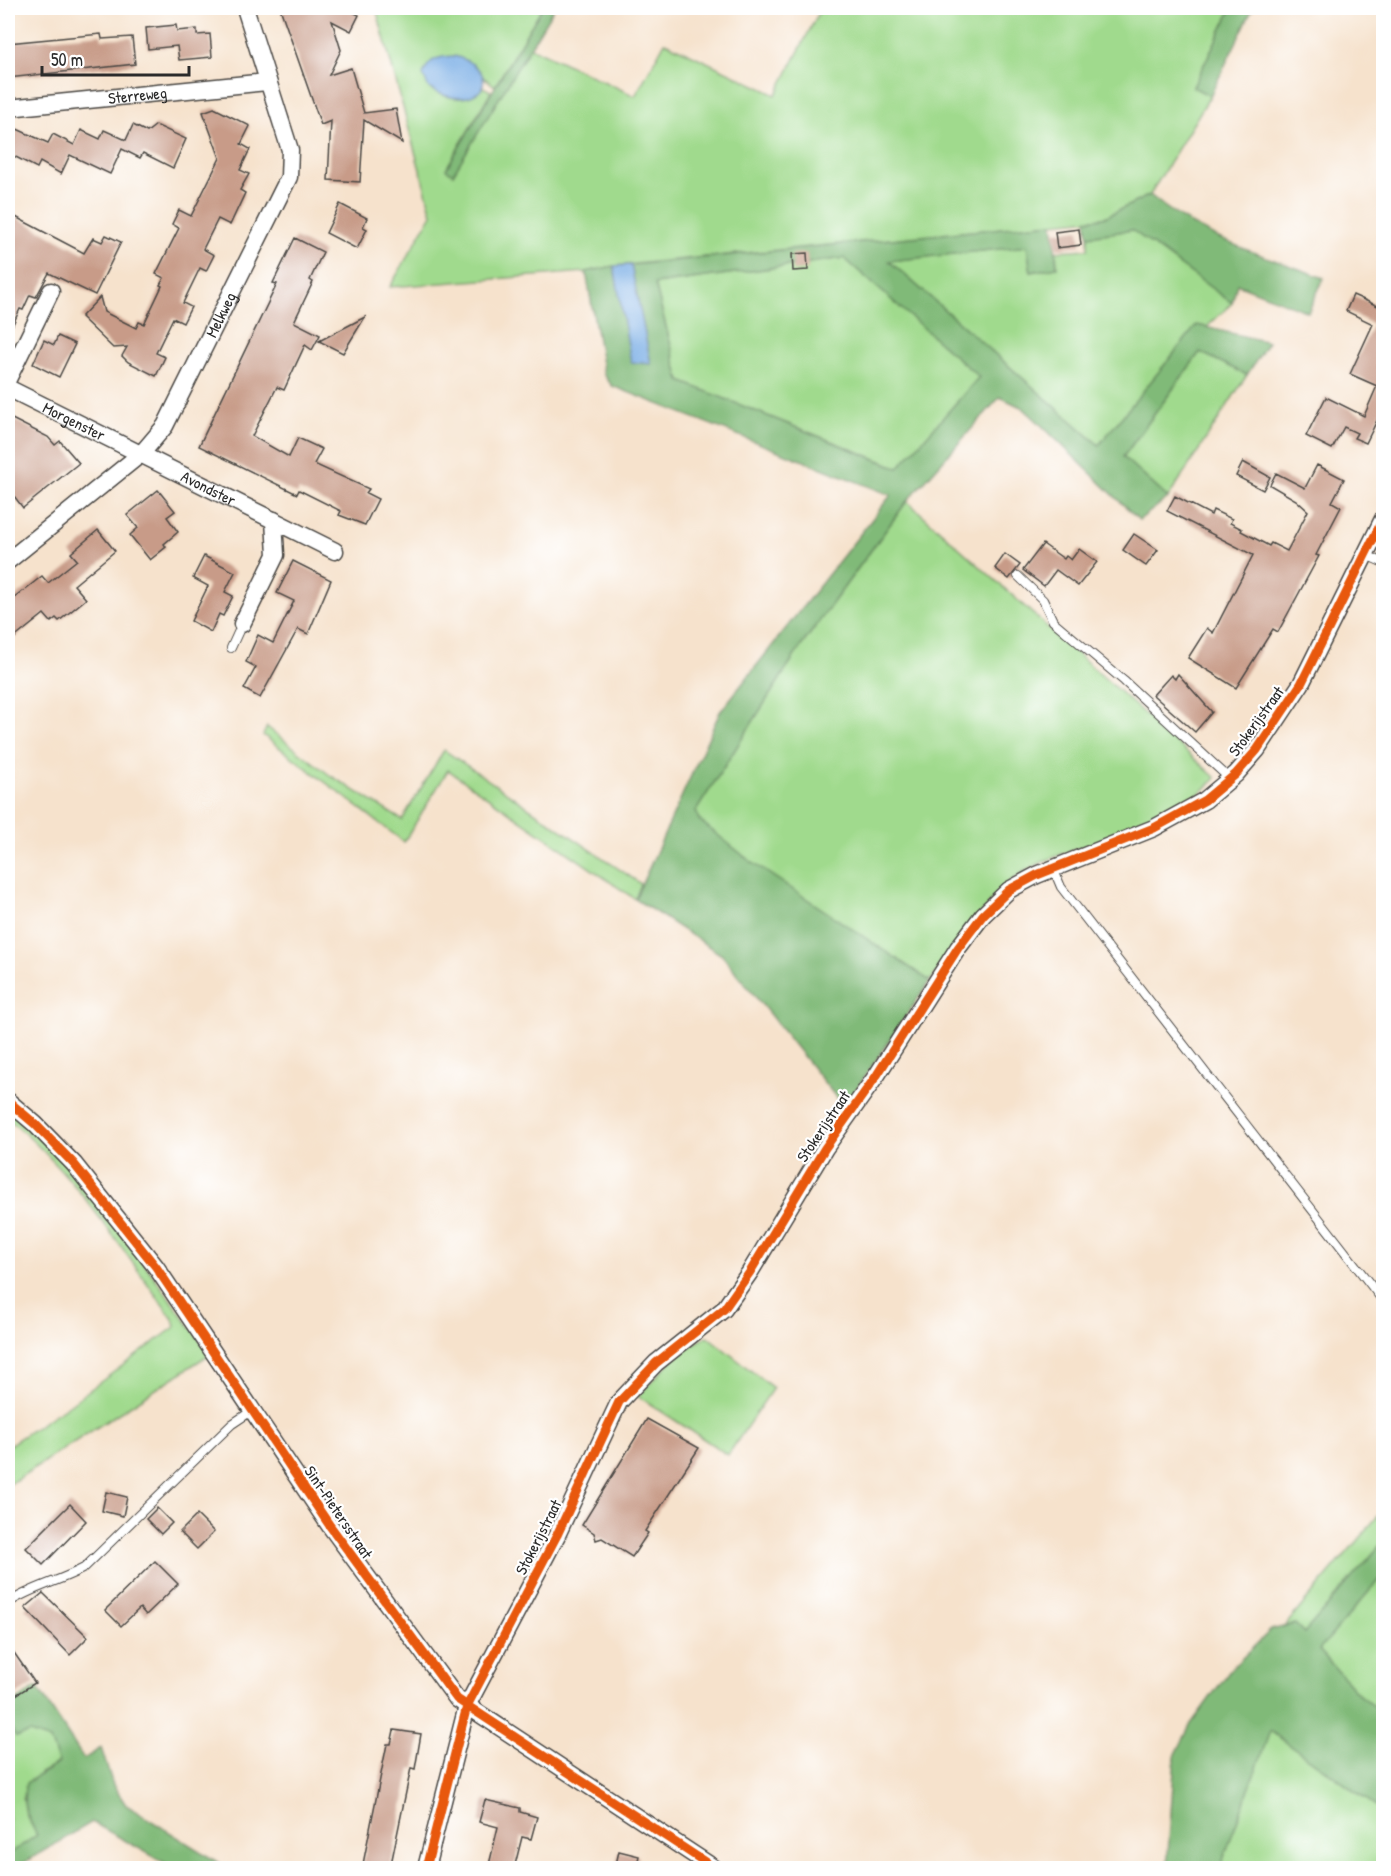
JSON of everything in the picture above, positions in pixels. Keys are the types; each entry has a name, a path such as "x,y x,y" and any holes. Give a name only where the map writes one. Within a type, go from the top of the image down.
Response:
{"street":[{"name":"Melkweg","path":"8,561 142,453 165,426 289,177 290,150 245,8"},
{"name":"Sterreweg","path":"8,108 267,82"},
{"path":"8,379 51,291"},
{"name":"Morgenster","path":"8,388 142,453"},
{"name":"Avondster","path":"142,453 335,551"},
{"name":"Stokerijstraat","path":"426,1869 467,1706 557,1535 619,1402 656,1363 724,1309 750,1272 825,1148 877,1075 958,948 983,915 1009,890 1053,868 1154,828 1205,800 1230,779 1257,750 1301,684 1383,517"},
{"path":"242,624 276,555 273,520"},
{"name":"Sint-Pietersstraat","path":"8,1101 35,1124 74,1164 142,1250 357,1566 457,1699 714,1869"}],"lane":[{"path":"1366,555 1383,563"},
{"path":"1018,576 1043,600 1053,621 1124,681 1230,779"},
{"path":"231,648 242,624"},
{"path":"1053,868 1061,887 1383,1302"},
{"path":"8,1603 38,1586 63,1579 84,1568 232,1424 253,1410"}],"green space":[{"path":"376,8 542,8 495,86 472,65 454,56 429,88 443,95 457,98 471,96 483,87 491,91 446,169 453,174 530,47 635,96 665,42 776,95 821,8 1232,8 1193,87 1210,96 1150,195 1103,218 614,266 586,272 390,287 432,214"},
{"path":"542,8 554,8 453,174 446,169"},
{"path":"1232,8 1253,8 1210,96 1193,87"},
{"path":"1150,195 1189,223 1211,234 1324,278 1308,312 1237,284 1232,303 1132,230 1088,236 1086,220 1103,218"},
{"path":"1053,223 1057,267 1031,272 1027,246 889,261 1099,445 1197,325 1268,342 1247,375 1200,352 1123,457 1168,498 1139,520 1023,408 1000,397 907,501 799,649 696,811 699,820 750,861 930,981 844,1107 722,955 635,899 720,712 891,495 612,386 604,375 586,272 614,266 631,361 651,364 631,265","holes":["844,258 979,377 898,468 680,381 655,284"]},
{"path":"1132,230 1232,303 1207,327 1197,325 1099,445 889,261 1027,246 1031,272 1057,267 1056,251 1088,249 1088,236"},
{"path":"844,258 979,377 899,468 680,381 655,284"},
{"path":"1200,352 1247,375 1168,498 1123,457"},
{"path":"907,501 1216,778 1195,797 1173,812 1124,833 1049,859 1012,880 987,906 930,981 750,861 699,820 696,811 799,649"},
{"path":"267,727 331,776 402,820 444,750 641,884 635,899 448,770 404,842 263,735"},
{"path":"8,1105 85,1182 210,1354 8,1485 8,1446 69,1405 175,1327 173,1319 76,1188 55,1163 8,1119"},
{"path":"707,1336 773,1388 728,1455 638,1396 678,1354"},
{"path":"1383,1510 1383,1542 1304,1633 1295,1624 1284,1627"},
{"path":"1383,1542 1383,1575 1319,1650 1361,1697 1383,1712 1383,1811 1270,1731 1220,1868 1167,1868 1175,1756 1191,1724 1231,1669 1271,1630 1295,1624 1304,1633"},
{"path":"1383,1575 1383,1712 1361,1697 1319,1650"},
{"path":"37,1687 84,1759 101,1748 113,1785 126,1805 227,1868 174,1868 92,1822 15,1868 8,1868 8,1855 37,1835 26,1810 24,1798 26,1783 59,1763 50,1740 30,1733 16,1737 8,1724 8,1706"},
{"path":"8,1724 16,1736 30,1733 50,1740 59,1763 40,1773 23,1799 26,1815 37,1835 8,1855"},
{"path":"1270,1730 1383,1811 1383,1868 1220,1868"}],"water":[{"path":"454,56 472,64 481,73 483,84 480,91 474,95 455,98 429,88 423,75 428,65 439,58"},
{"path":"631,265 651,364 631,362 614,266"}],"building":[{"path":"280,8 344,8 359,15 351,31 332,21 341,50 329,75 351,68 364,113 396,109 402,143 364,120 360,182 328,180 331,121 321,125"},
{"path":"176,25 177,31 197,29 197,35 210,34 212,57 179,60 177,46 148,49 146,28"},
{"path":"101,34 102,39 132,37 135,64 8,78 8,43"},
{"path":"214,108 250,126 241,144 250,149 240,170 249,174 240,190 245,193 230,225 218,219 203,249 214,255 206,271 200,268 183,303 191,307 183,323 173,318 156,353 165,357 156,376 128,362 122,356 127,347 113,348 81,317 100,297 104,312 136,328 139,322 144,324 164,278 156,274 179,228 172,224 179,210 191,216 220,158 203,112"},
{"path":"133,125 147,132 156,125 186,139 173,168 143,153 140,158 122,149 110,174 70,155 61,174 40,162 37,168 8,153 8,146 17,129 48,143 53,134 74,145 81,130 100,139 104,130 126,140"},
{"path":"340,204 367,218 363,227 367,229 357,249 326,233"},
{"path":"8,213 84,253 93,238 102,242 106,235 121,242 95,295 49,273 36,297 30,295 23,310 20,309 8,335"},
{"path":"1079,229 1081,245 1057,248 1055,232"},
{"path":"295,238 323,252 310,280 313,282 294,322 320,335 312,350 305,345 284,390 277,387 252,436 289,457 298,438 322,449 314,464 369,489 366,493 378,499 365,525 339,515 341,511 299,490 297,494 199,446 277,284 273,283"},
{"path":"807,253 808,270 793,271 792,254"},
{"path":"1353,295 1380,307 1383,300 1383,408 1366,443 1354,438 1357,433 1344,427 1332,449 1306,436 1326,397 1364,416 1377,386 1350,374 1373,324 1346,311"},
{"path":"365,317 343,353 319,341"},
{"path":"58,336 75,344 59,377 33,364 44,340 54,345"},
{"path":"8,417 48,437 55,445 60,441 79,463 23,508 8,488"},
{"path":"1243,462 1270,477 1263,490 1236,476"},
{"path":"1317,465 1344,479 1332,502 1341,507 1316,555 1319,556 1278,632 1273,629 1236,688 1188,658 1207,628 1213,633 1253,555 1167,511 1175,496 1211,515 1213,510 1232,519 1230,523 1242,529 1241,531 1269,546 1271,543 1287,551 1308,511 1296,500 1270,485 1276,473 1305,488"},
{"path":"158,490 175,511 167,517 178,532 164,544 166,547 150,560 130,535 138,528 127,515"},
{"path":"98,530 115,551 74,585 86,599 59,621 56,618 51,622 44,614 8,643 8,603 42,576 48,583 77,560 71,553"},
{"path":"1134,534 1158,550 1146,566 1123,550"},
{"path":"1043,544 1064,559 1066,556 1071,560 1079,549 1097,562 1078,586 1056,570 1044,586 1023,570"},
{"path":"1005,554 1020,565 1009,579 995,568"},
{"path":"204,556 235,572 225,592 233,596 223,616 219,614 211,632 191,621 208,586 193,578"},
{"path":"293,561 331,580 308,634 298,629 260,698 244,689 256,667 246,662 258,635 273,643 294,601 277,593"},
{"path":"1178,674 1212,712 1195,732 1153,695 1171,675 1175,679"},
{"path":"647,1419 699,1448 645,1531 648,1533 632,1557 602,1538 596,1540 594,1533 582,1525"},
{"path":"106,1492 127,1497 123,1516 102,1511"},
{"path":"70,1504 86,1521 43,1565 26,1548"},
{"path":"157,1508 172,1523 161,1534 146,1519"},
{"path":"197,1515 214,1532 197,1549 180,1532"},
{"path":"155,1561 178,1584 146,1615 140,1608 121,1626 105,1610"},
{"path":"43,1593 88,1637 70,1655 25,1608"},
{"path":"8,1644 35,1683 8,1700"},
{"path":"394,1730 421,1734 415,1769 411,1768 390,1869 362,1869 387,1744 391,1744"},
{"path":"485,1800 520,1808 520,1812 537,1817 531,1839 522,1837 514,1869 488,1869 498,1827 479,1822"},
{"path":"619,1851 639,1856 636,1869 615,1869"}],"cycle path":[{"path":"426,1868 467,1706 557,1535 619,1402 656,1363 724,1309 750,1272 825,1148 877,1075 958,948 983,915 1009,890 1037,875 1154,828 1205,800 1236,774 1257,750 1301,684 1384,517"},
{"path":"8,1101 35,1124 74,1164 156,1267 330,1526 457,1699 714,1868"}]}
